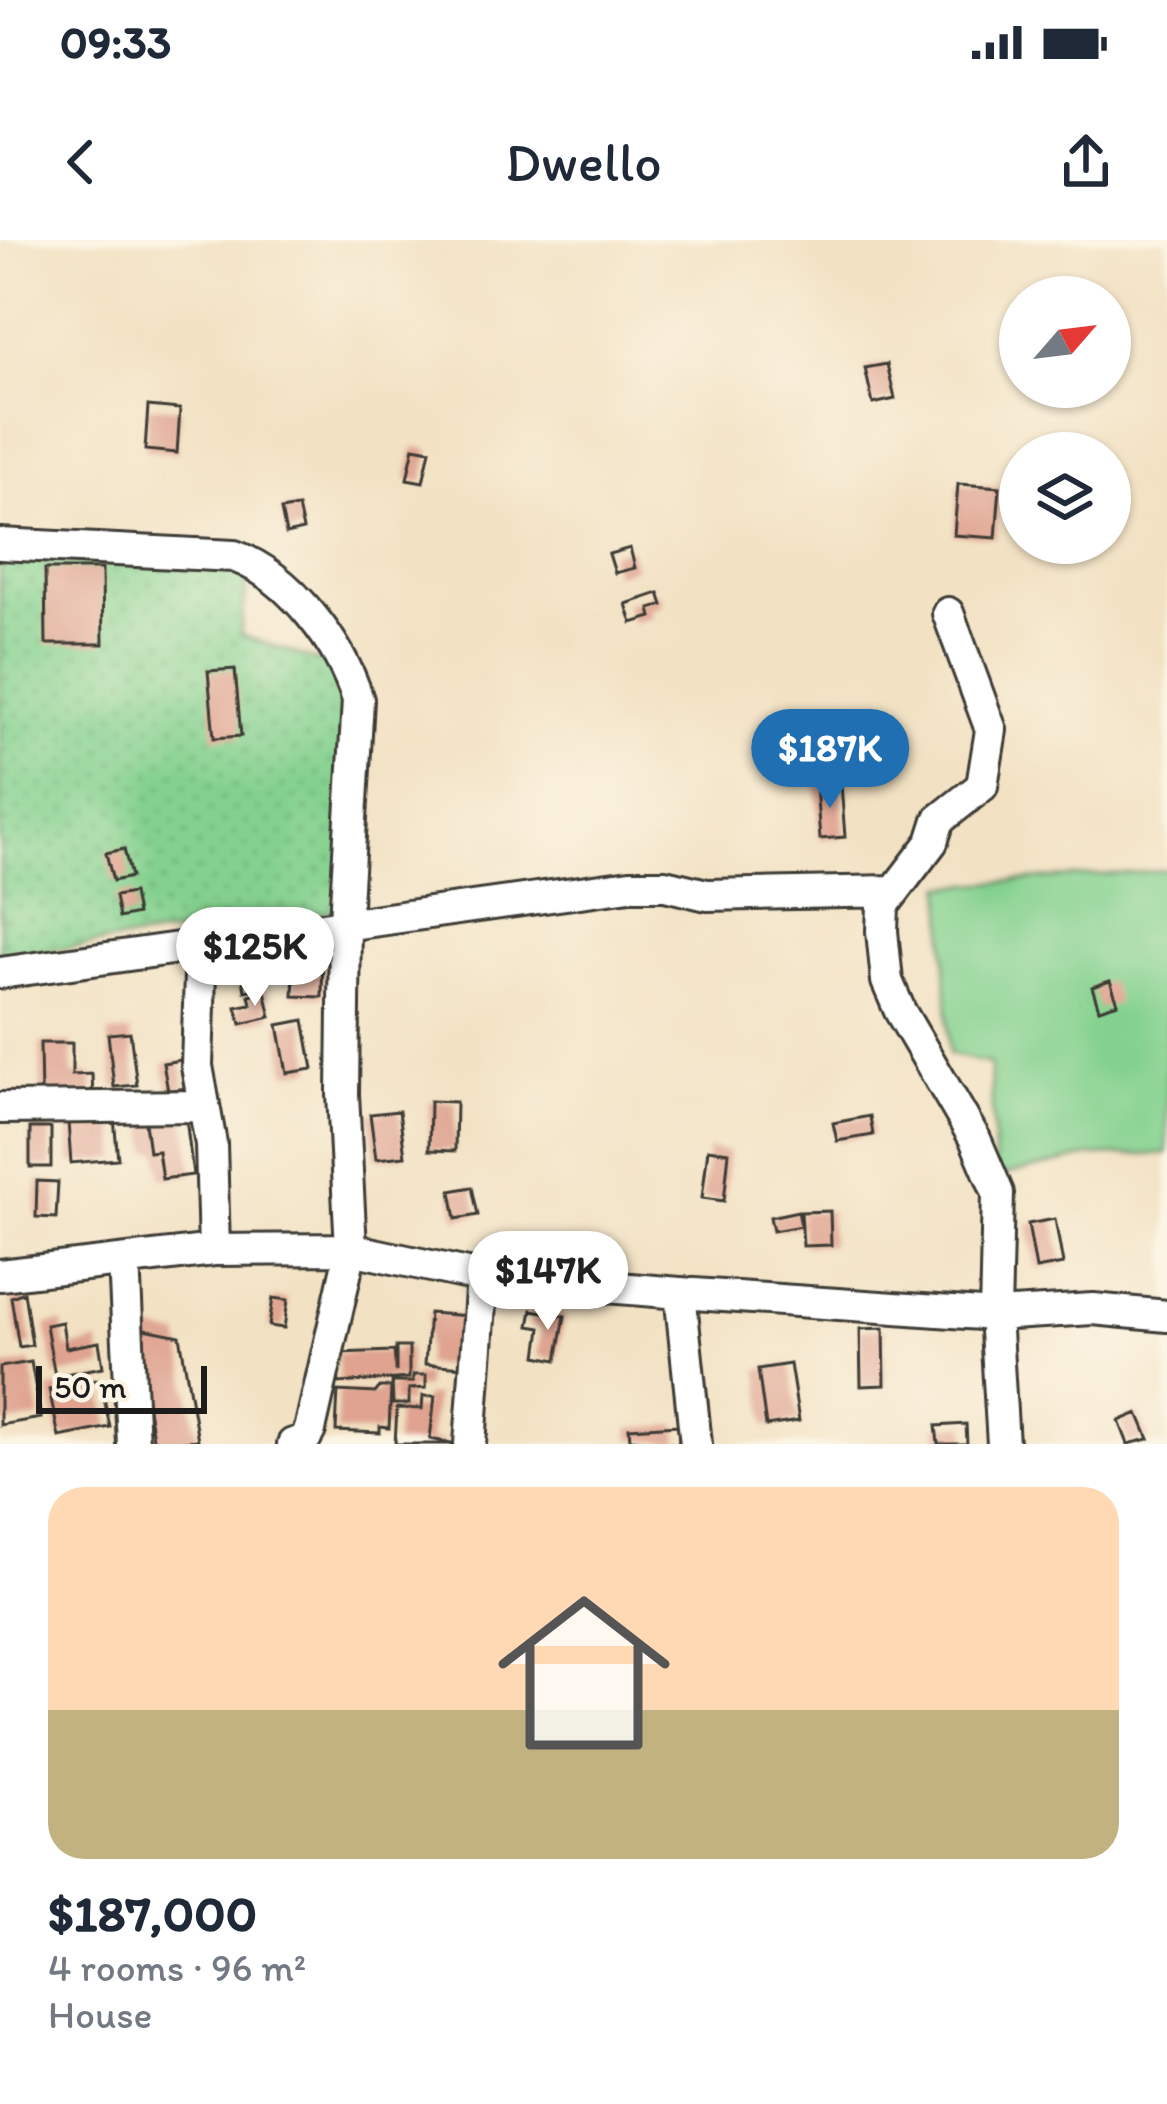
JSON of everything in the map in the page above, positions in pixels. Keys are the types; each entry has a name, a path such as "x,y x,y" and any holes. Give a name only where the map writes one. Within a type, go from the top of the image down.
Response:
{"street":[{"path":"0,544 234,556 256,563 319,627 350,672 358,700 345,922 343,1094 350,1250 310,1430 304,1441 293,1444"},
{"path":"948,613 991,730 982,786 940,820 932,842 883,905 881,932 887,981 975,1138 998,1193 995,1315 1003,1444"},
{"path":"0,973 630,885 665,885 707,895 892,891"},
{"path":"201,944 200,1106 211,1144 214,1250"},
{"path":"0,1108 200,1106"},
{"path":"0,1275 214,1250 350,1250 482,1276 680,1293 995,1315 1093,1309 1167,1316"},
{"path":"124,1261 133,1444"},
{"path":"470,1444 482,1276"},
{"path":"680,1293 696,1444"}],"green space":[{"path":"0,558 249,570 240,635 345,670 344,910 0,957"},
{"path":"1167,870 1167,1154 1091,1156 995,1177 990,1064 949,1054 943,886"}],"building":[{"path":"887,364 895,399 873,404 865,368"},
{"path":"148,406 180,409 177,453 145,450"},
{"path":"414,447 430,450 423,482 407,479"},
{"path":"958,484 999,487 996,538 954,535"},
{"path":"298,507 303,530 286,534 281,510"},
{"path":"630,548 635,568 615,573 609,554"},
{"path":"45,569 102,569 103,644 46,644"},
{"path":"659,593 663,605 650,609 652,617 632,623 626,604"},
{"path":"235,669 241,736 214,738 208,671"},
{"path":"841,784 845,837 820,839 816,785"},
{"path":"124,849 131,877 113,881 106,853"},
{"path":"133,893 137,914 119,918 115,896"},
{"path":"295,944 323,945 322,997 293,996"},
{"path":"259,947 266,987 245,991 242,973 229,976 225,953"},
{"path":"1110,981 1118,1003 1099,1009 1092,987"},
{"path":"265,991 271,1017 241,1024 236,1007 251,1004 249,995"},
{"path":"304,1020 313,1069 287,1073 278,1025"},
{"path":"130,1032 137,1085 114,1087 108,1034"},
{"path":"40,1043 72,1043 72,1075 92,1074 93,1099 41,1100"},
{"path":"181,1060 186,1088 168,1091 163,1063"},
{"path":"430,1101 456,1102 455,1151 429,1150"},
{"path":"399,1111 405,1156 376,1159 370,1114"},
{"path":"870,1116 873,1135 837,1141 833,1123"},
{"path":"186,1118 193,1175 162,1179 158,1151 149,1152 145,1123"},
{"path":"114,1119 118,1159 71,1163 68,1122"},
{"path":"30,1128 51,1128 51,1167 30,1167"},
{"path":"708,1149 729,1152 724,1201 702,1198"},
{"path":"37,1181 58,1182 56,1218 36,1217"},
{"path":"472,1187 478,1215 456,1219 451,1191"},
{"path":"798,1211 801,1226 773,1231 770,1217"},
{"path":"830,1211 831,1245 803,1246 801,1212"},
{"path":"1055,1219 1063,1264 1036,1269 1028,1224"},
{"path":"24,1292 32,1345 19,1347 11,1297"},
{"path":"273,1298 288,1300 284,1328 269,1326"},
{"path":"532,1310 565,1316 557,1360 537,1356 541,1328 529,1326"},
{"path":"429,1313 469,1316 465,1367 425,1364"},
{"path":"62,1322 66,1348 99,1342 103,1367 55,1376 46,1325"},
{"path":"134,1327 180,1336 198,1440 154,1444"},
{"path":"884,1328 885,1385 861,1386 860,1329"},
{"path":"396,1347 409,1347 409,1378 339,1383 337,1353 394,1351 396,1372"},
{"path":"31,1362 41,1418 0,1425 0,1367"},
{"path":"790,1364 799,1421 766,1426 758,1369"},
{"path":"413,1375 426,1375 426,1388 409,1389 409,1404 393,1404 392,1382 413,1382"},
{"path":"100,1379 110,1427 59,1437 49,1389"},
{"path":"380,1387 391,1387 389,1428 380,1427 380,1433 336,1431 338,1391 375,1393"},
{"path":"423,1396 435,1396 430,1439 457,1444 395,1444 397,1408 422,1409"},
{"path":"1138,1413 1149,1439 1128,1444 1119,1421"},
{"path":"966,1424 967,1444 938,1444 936,1426"},
{"path":"678,1425 679,1444 630,1439 629,1428"}]}
